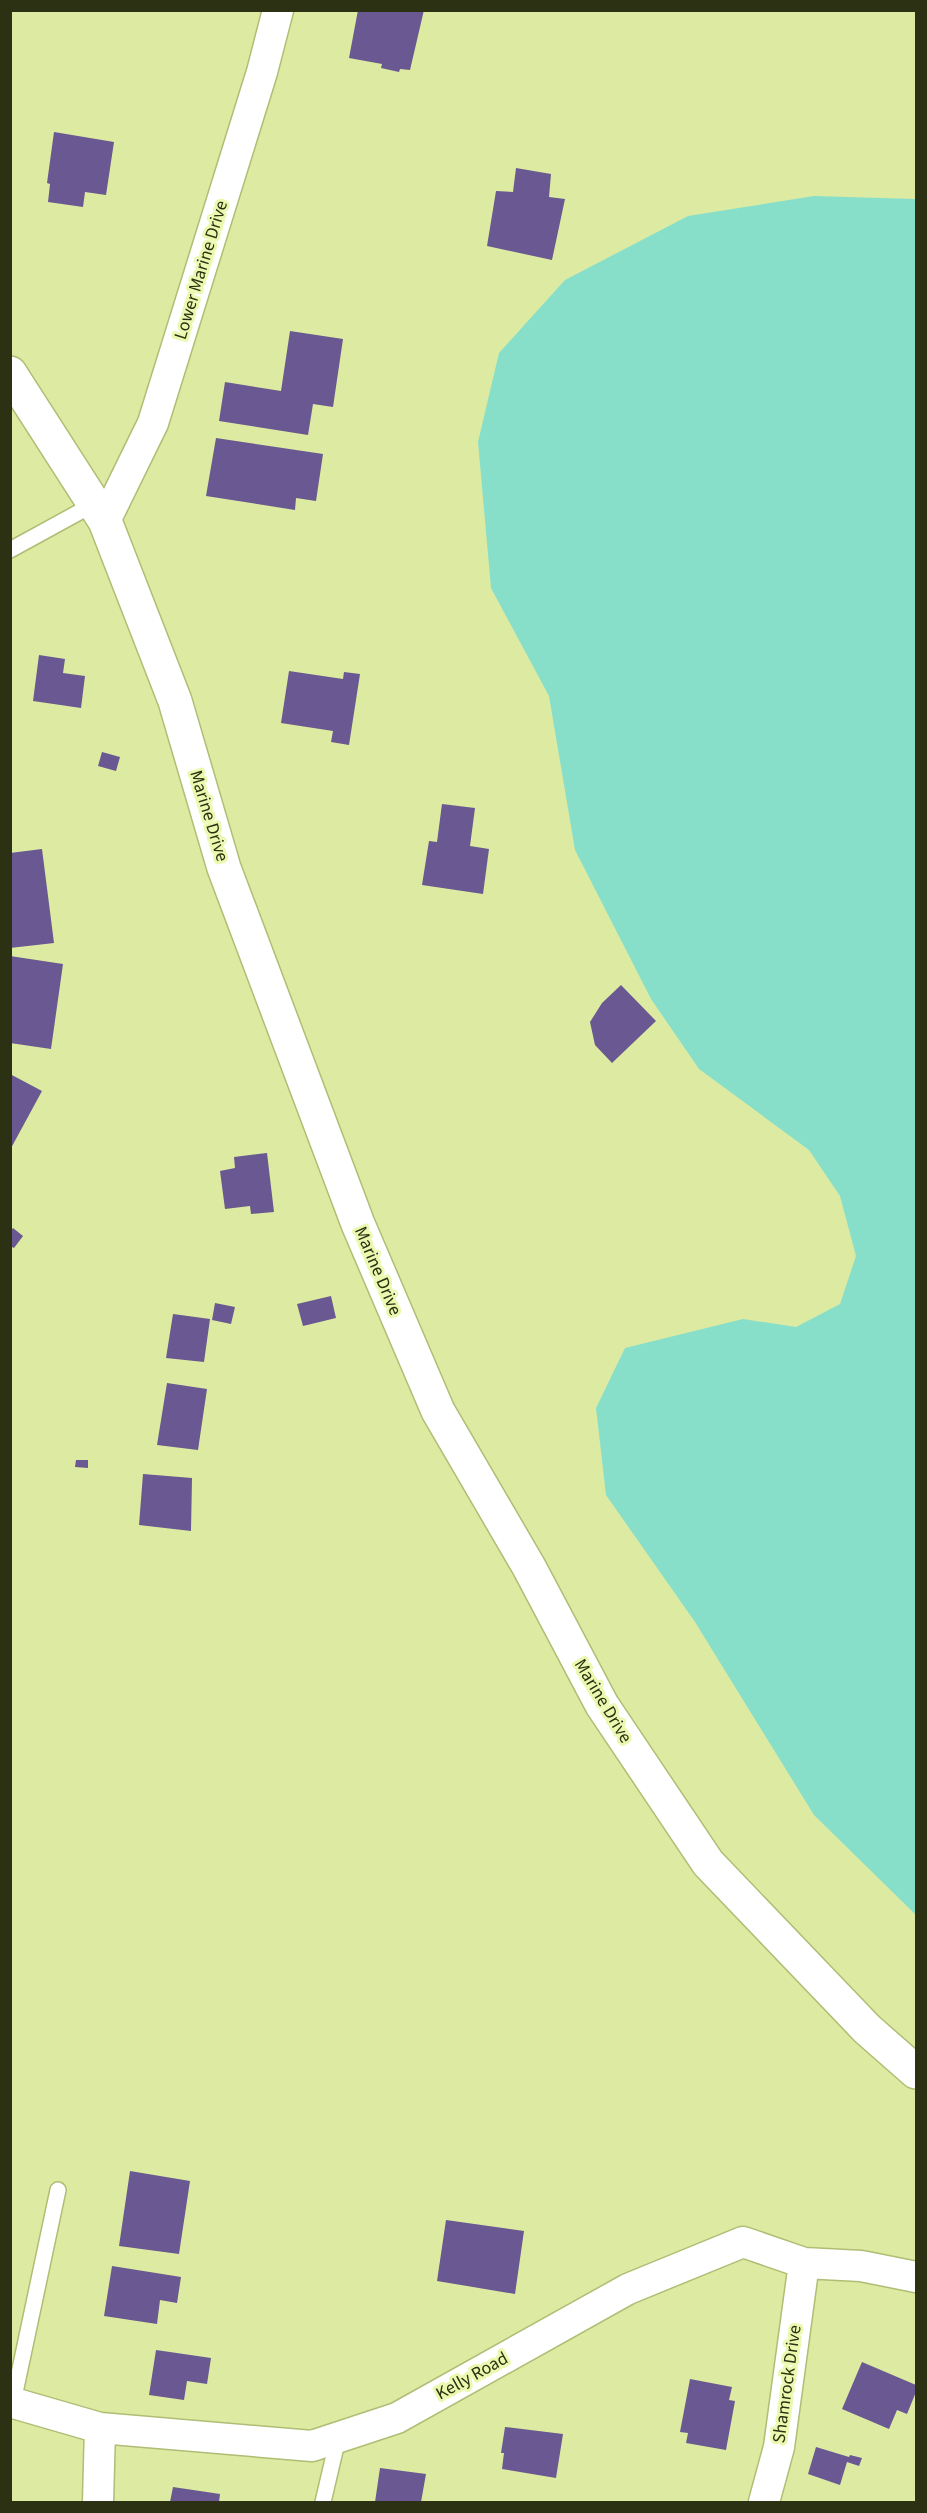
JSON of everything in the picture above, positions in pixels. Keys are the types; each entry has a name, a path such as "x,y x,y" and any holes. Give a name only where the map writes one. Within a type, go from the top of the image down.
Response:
{"street":[{"name":"Lower Marine Drive","path":"100,513 153,423 262,72 278,10"},
{"name":"Marine Drive","path":"10,373 100,513 175,701 224,868 358,1224 438,1412 529,1567 602,1704 708,1863 867,2029 916,2072"},
{"name":"Kelly Road","path":"12,2402 100,2428 312,2446 397,2418 628,2289 743,2242 804,2263 861,2266 916,2277"},
{"name":"Shamrock Drive","path":"764,2502 779,2447 804,2263"},
{"path":"98,2502 100,2428"}],"lane":[{"path":"10,550 100,513"},
{"path":"12,2402 58,2190"},
{"path":"323,2502 338,2438"}],"water":[{"path":"814,196 916,199 916,1915 814,1815 695,1622 606,1495 596,1408 625,1348 743,1319 796,1327 840,1304 856,1256 840,1196 809,1150 699,1069 651,999 575,850 549,696 491,588 478,442 499,353 565,280 688,216"}],"building":[{"path":"358,10 424,10 410,70 400,69 399,72 381,68 382,64 349,58"},
{"path":"54,132 114,142 106,195 85,192 83,207 48,202 50,184 47,183"},
{"path":"516,168 551,174 549,197 565,199 552,260 487,246 496,191 513,192"},
{"path":"290,331 343,339 333,407 313,404 308,435 219,421 225,382 281,391"},
{"path":"216,438 323,454 316,501 296,498 295,510 206,496"},
{"path":"39,655 65,659 63,673 85,676 81,708 33,701"},
{"path":"289,671 343,679 344,672 360,674 349,745 331,742 333,731 281,723"},
{"path":"102,752 120,757 116,771 98,766"},
{"path":"442,804 475,808 470,846 489,849 483,894 422,885 429,841 437,842"},
{"path":"42,849 54,943 10,948 10,853"},
{"path":"10,956 63,964 51,1049 10,1043"},
{"path":"621,985 656,1021 612,1063 595,1045 590,1022 602,1003"},
{"path":"10,1074 42,1091 10,1150"},
{"path":"267,1153 274,1212 251,1214 250,1206 225,1209 220,1171 235,1168 234,1157"},
{"path":"13,1228 23,1236 14,1248 10,1246 10,1232"},
{"path":"331,1296 336,1318 303,1326 297,1304"},
{"path":"215,1303 235,1307 231,1324 212,1320"},
{"path":"173,1314 210,1319 204,1362 166,1358"},
{"path":"167,1383 207,1389 198,1450 157,1445"},
{"path":"76,1460 88,1460 88,1468 75,1467"},
{"path":"143,1474 192,1478 191,1531 139,1525"},
{"path":"130,2171 190,2181 179,2254 119,2246"},
{"path":"446,2220 524,2231 515,2294 437,2281"},
{"path":"112,2266 181,2277 177,2303 160,2300 157,2324 104,2316"},
{"path":"156,2350 211,2358 207,2384 187,2381 184,2400 149,2395"},
{"path":"862,2362 916,2385 916,2392 907,2414 897,2410 889,2429 842,2409"},
{"path":"690,2379 732,2387 729,2400 735,2401 726,2450 686,2443 688,2433 680,2432"},
{"path":"505,2427 563,2434 556,2478 502,2469 504,2453 501,2453"},
{"path":"816,2447 849,2457 850,2455 862,2458 859,2466 847,2462 840,2485 808,2474"},
{"path":"380,2468 426,2474 421,2502 375,2502"},
{"path":"173,2487 220,2494 219,2502 170,2502"}]}
